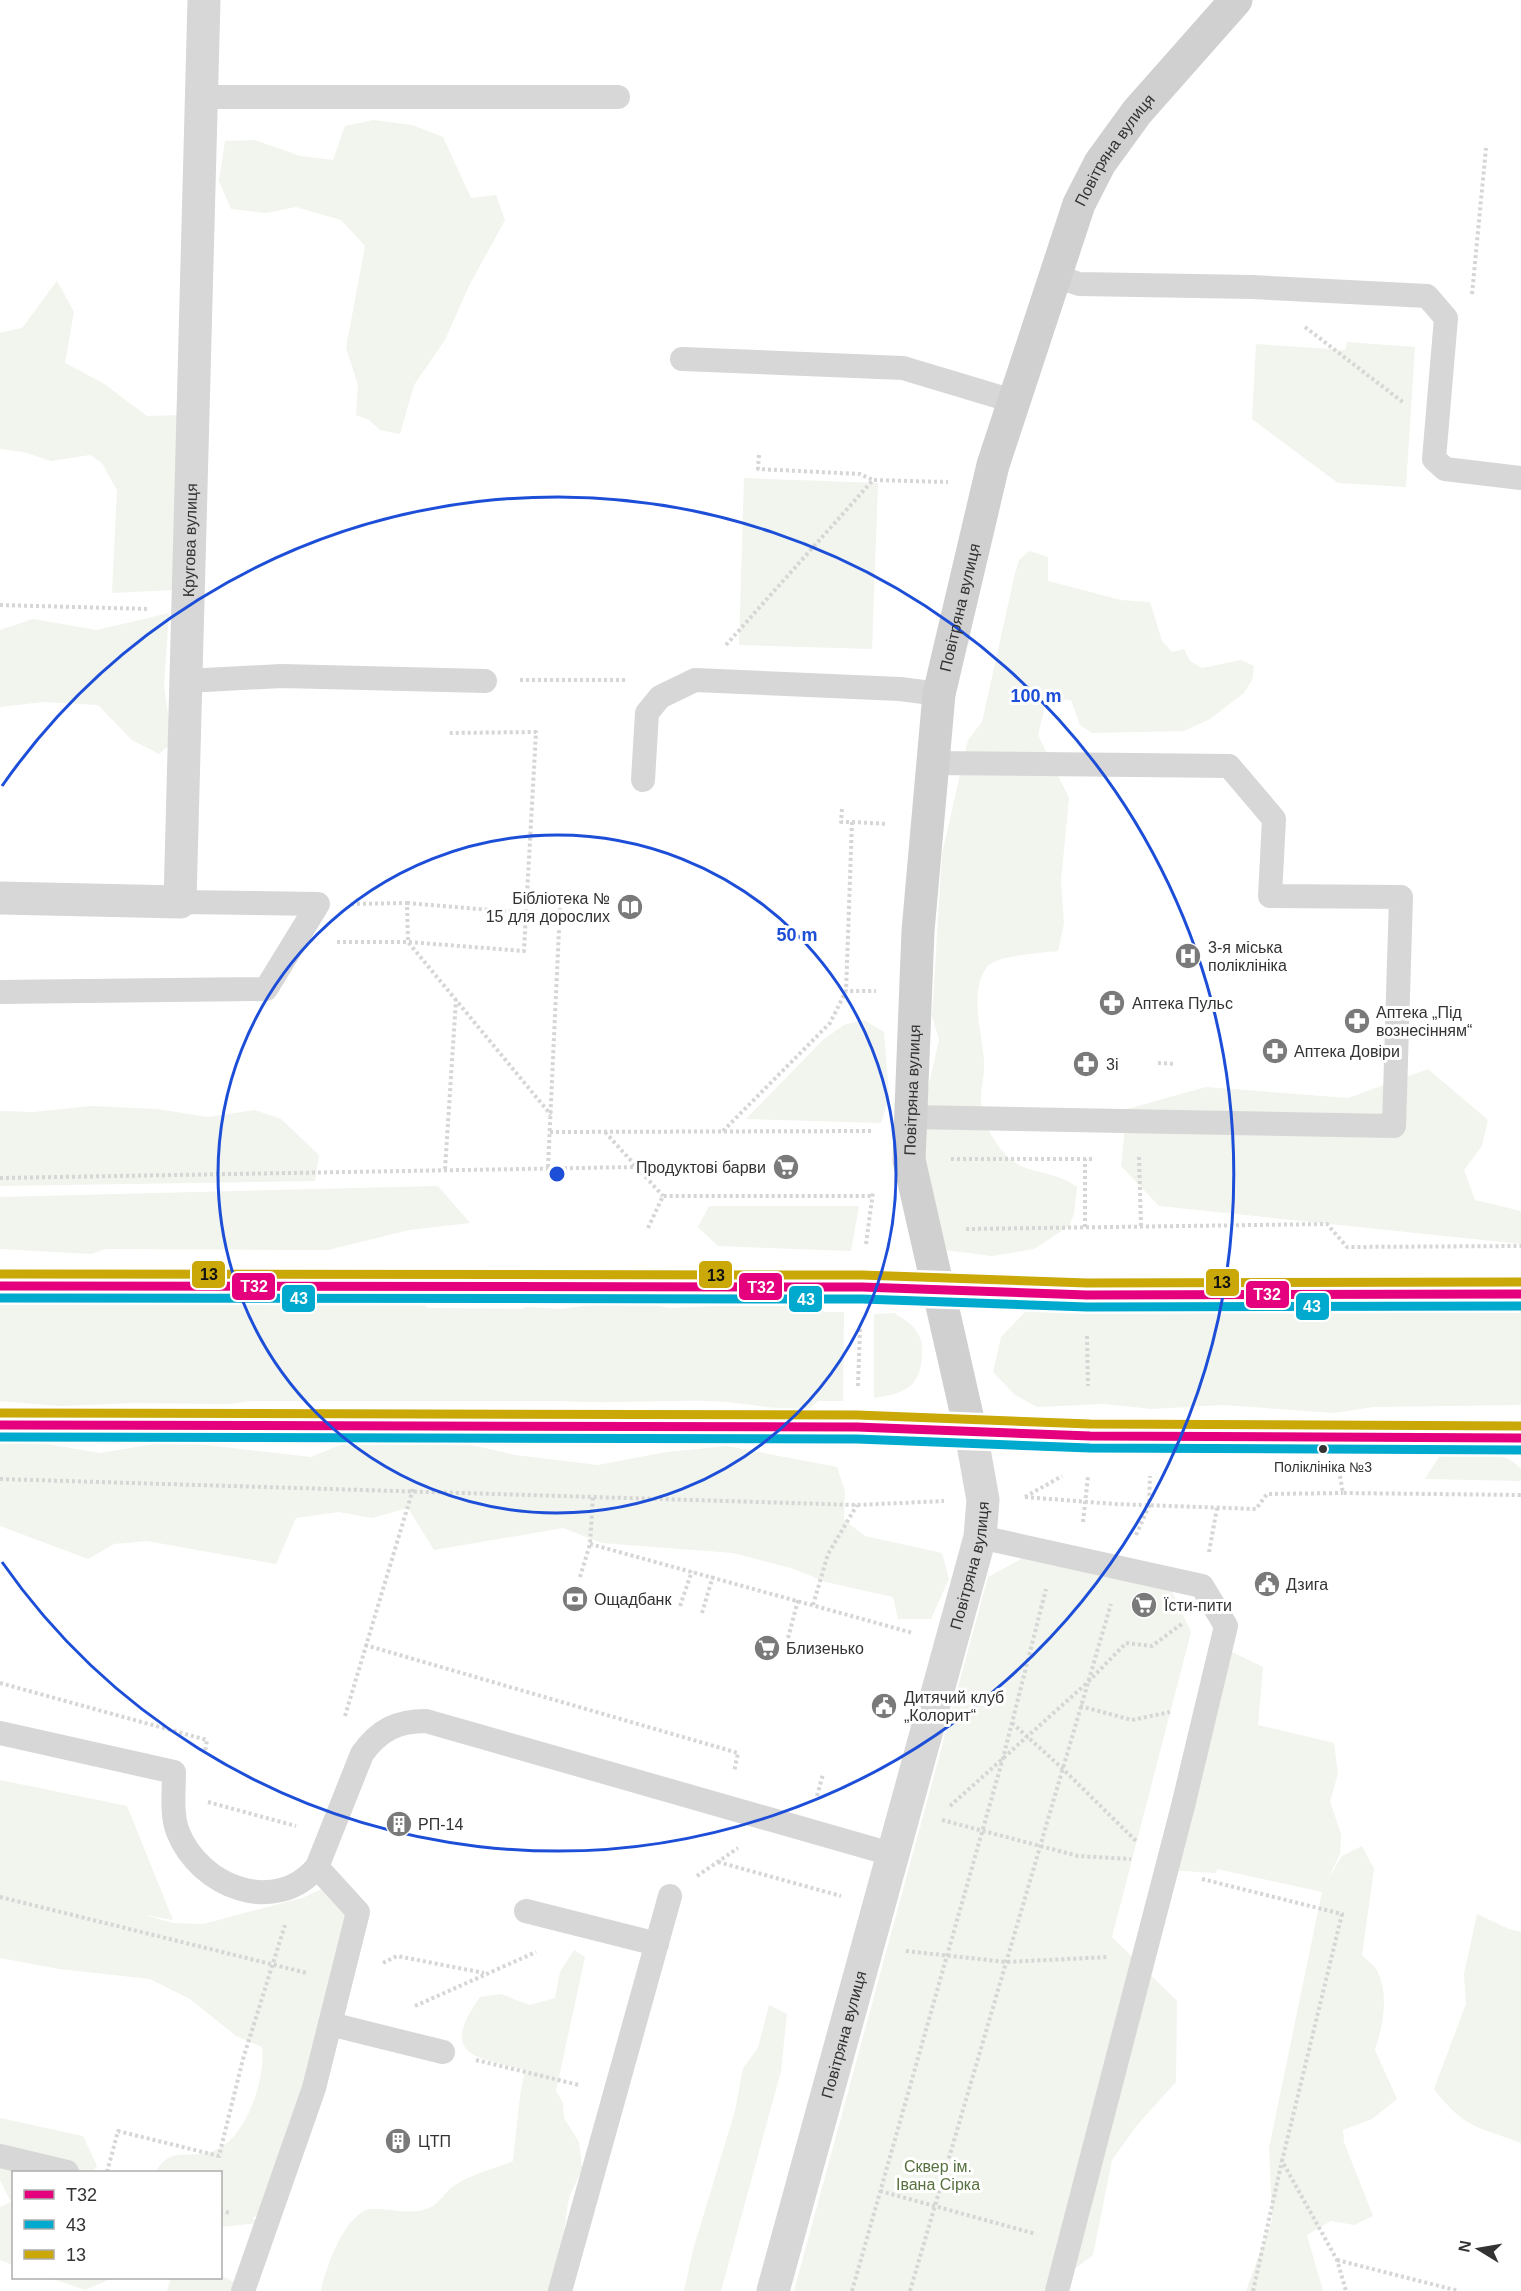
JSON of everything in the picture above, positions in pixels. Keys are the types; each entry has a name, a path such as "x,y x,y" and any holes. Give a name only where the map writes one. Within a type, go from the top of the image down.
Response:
{"street":[{"name":"Кругова вулиця","path":"180,902 204,0"},
{"name":"Повітряна вулиця","path":"773,2291 891,1854 980,1537 983,1500 971,1433 909,1160 918,931 939,694 993,465 1079,204 1100,163 1137,112 1236,0"},
{"path":"0,898 180,902"},
{"path":"0,1286 937,1288 1087,1295 1521,1294"},
{"path":"0,1425 857,1427 971,1433 1521,1438"}],"lane":[{"path":"201,97 618,97"},
{"path":"1056,276 1079,284 1252,287 1427,296 1446,318 1435,426 1434,459 1445,469 1521,478"},
{"path":"682,358 903,368 1013,401"},
{"path":"186,681 281,676 485,681"},
{"path":"643,780 647,713 660,697 695,680 900,689 939,694"},
{"path":"911,1117 1394,1126 1401,897 1270,896 1274,819 1229,766 932,763"},
{"path":"180,902 318,904"},
{"path":"0,992 266,989 318,904"},
{"path":"980,1537 1202,1586 1226,1626 1057,2291"},
{"path":"0,1733 174,1772 177,1830 189,1855 207,1874 231,1887 258,1892 285,1888 308,1874 362,1754 373,1738 389,1727 407,1721 426,1721 891,1854"},
{"path":"243,2291 314,2088 358,1912 308,1874"},
{"path":"560,2291 670,1896"},
{"path":"526,1911 657,1944"},
{"path":"330,2024 443,2052"},
{"path":"0,2156 63,2171"}],"path":[{"path":"1252,287 1435,426"},
{"path":"759,455 758,469 860,474 873,480 949,482"},
{"path":"485,681 695,680 873,480"},
{"path":"0,605 188,610"},
{"path":"407,903 408,942 524,951 536,732 448,733"},
{"path":"842,810 841,822 896,824"},
{"path":"723,1132 830,1023 846,991 852,822"},
{"path":"318,904 407,903 526,913"},
{"path":"548,1167 560,908"},
{"path":"846,991 879,991"},
{"path":"445,1169 456,999"},
{"path":"1158,1063 1176,1064"},
{"path":"550,1132 872,1131"},
{"path":"604,1132 663,1196 872,1196"},
{"path":"944,1160 1096,1159"},
{"path":"1128,1159 1139,1159 1141,1226"},
{"path":"1085,1160 1085,1227"},
{"path":"0,1178 636,1167"},
{"path":"866,1244 873,1187"},
{"path":"648,1228 663,1196"},
{"path":"957,1224 967,1229 1327,1224 1347,1247 1521,1246"},
{"path":"858,1387 860,1317"},
{"path":"1087,1325 1088,1386"},
{"path":"852,2291 1003,1758 1056,1552 1082,1528 1088,1471"},
{"path":"1340,1473 1343,1493"},
{"path":"910,2291 1121,1569 1149,1506 1150,1474"},
{"path":"0,1479 857,1505 949,1501"},
{"path":"344,1719 413,1490"},
{"path":"1024,1497 1149,1506 1256,1509 1267,1494 1521,1495"},
{"path":"580,1577 590,1544 593,1496"},
{"path":"813,1605 828,1554 857,1505"},
{"path":"590,1544 692,1570 922,1635"},
{"path":"680,1606 692,1570"},
{"path":"702,1613 713,1576"},
{"path":"1202,1586 1182,1624 1152,1646 1126,1643 1088,1682 936,1818 1078,1856 1134,1859 1165,1870 1342,1914 1253,2291"},
{"path":"788,1638 798,1600"},
{"path":"1179,1615 1184,1633"},
{"path":"365,1645 738,1753 733,1772 744,1775"},
{"path":"0,1683 207,1740 202,1763"},
{"path":"1080,1706 1132,1720 1178,1710"},
{"path":"1011,1723 1062,1767 1165,1870"},
{"path":"818,1795 823,1774"},
{"path":"808,1792 829,1798"},
{"path":"205,1801 302,1827"},
{"path":"717,1862 849,1898"},
{"path":"107,2171 118,2130 219,2156 243,2059 273,1964 308,1874"},
{"path":"0,1897 341,1983 397,1956 484,1973"},
{"path":"899,1950 1006,1962 1144,1955"},
{"path":"443,2052 615,2094"},
{"path":"1282,2161 1337,2260 1346,2291"},
{"path":"880,2191 1070,2243"},
{"path":"1337,2260 1459,2291"}],"green space":[{"path":"373,120 412,125 443,137 471,198 496,195 505,220 469,286 445,340 414,385 400,434 380,430 369,420 356,415 358,385 346,348 365,246 341,220 296,207 266,213 231,209 219,181 225,141 255,140 300,156 333,160 345,126"},
{"path":"57,281 74,312 65,363 103,383 147,416 179,415 173,590 112,593 117,490 102,463 90,455 51,461 23,452 0,449 0,333 22,328"},
{"path":"1347,342 1415,347 1406,487 1338,483 1252,419 1256,344 1345,350"},
{"path":"744,478 878,483 872,649 739,645"},
{"path":"1029,551 1048,557 1048,581 1121,600 1150,602 1162,641 1172,652 1184,649 1190,661 1202,668 1241,660 1254,666 1252,680 1244,693 1210,719 1184,731 1092,733 1080,725 1071,700 1058,699 1045,707 1038,735 1069,798 1061,881 1064,924 1058,951 1020,955 1000,960 987,967 981,977 977,1001 984,1062 981,1103 992,1136 1012,1160 1030,1169 1059,1177 1077,1187 1074,1214 1069,1226 1034,1249 992,1256 937,1249 904,1192 939,1040 932,1016 942,854 968,740 982,722 1015,573 1019,560"},
{"path":"169,613 164,685 172,743 159,754 132,740 98,705 44,702 0,707 0,630 33,619 97,630"},
{"path":"864,1020 884,1032 889,1096 881,1123 746,1119 824,1039 844,1025"},
{"path":"1428,1069 1488,1120 1482,1146 1464,1170 1475,1200 1521,1211 1521,1244 1159,1206 1121,1166 1127,1109 1206,1087 1348,1098"},
{"path":"92,1106 157,1109 208,1117 255,1110 281,1119 319,1155 315,1181 0,1186 0,1111 33,1112"},
{"path":"438,1186 470,1223 409,1230 328,1250 105,1249 92,1254 0,1249 0,1197"},
{"path":"709,1206 859,1206 851,1251 718,1246 698,1227"},
{"path":"391,1298 423,1304 428,1308 561,1309 628,1300 670,1308 773,1303 807,1304 824,1312 844,1312 843,1401 818,1401 807,1411 711,1401 252,1401 229,1404 132,1403 60,1406 0,1401 0,1300"},
{"path":"1361,1303 1508,1306 1521,1311 1521,1405 1374,1407 1334,1413 1223,1405 1152,1409 1104,1404 1037,1407 1015,1395 993,1372 1001,1337 1027,1310 1063,1308 1104,1313 1105,1310 1320,1311"},
{"path":"894,1313 911,1325 919,1336 922,1346 919,1374 915,1381 903,1391 874,1398 874,1314"},
{"path":"415,1432 515,1455 598,1465 666,1452 727,1446 837,1467 845,1491 844,1520 865,1536 942,1553 949,1579 931,1619 898,1619 893,1597 826,1582 791,1568 733,1553 602,1543 563,1528 434,1550 408,1508 372,1518 339,1512 296,1518 276,1564 147,1541 114,1544 88,1559 0,1526 0,1440 23,1440 100,1453 172,1441 311,1457 352,1440"},
{"path":"1442,1452 1484,1452 1504,1457 1521,1469 1521,1481 1425,1479"},
{"name":"Сквер ім. Івана Сірка","path":"1030,1554 1170,1587 1191,1632 1112,1937 1177,2001 1176,2082 1138,2124 1112,2160 1093,2255 1061,2279 1056,2291 794,2291 988,1577"},
{"path":"1228,1650 1263,1667 1258,1725 1334,1743 1338,1774 1330,1801 1341,1834 1340,1854 1328,1879 1342,1856 1362,1846 1374,1869 1362,1955 1377,1970 1381,1982 1384,2011 1375,2050 1397,2099 1372,2119 1343,2130 1344,2142 1373,2216 1354,2225 1331,2221 1307,2235 1323,2291 1246,2291 1272,2220 1269,2148 1322,1892 1217,1869 1216,1873 1165,1870"},
{"path":"0,1780 127,1806 173,1920 144,1915 173,1923 203,1924 302,1898 326,1887 351,1895 274,2200 252,2219 268,2222 222,2227 222,2171 156,2171 161,2164 174,2156 213,2151 225,2145 235,2135 244,2122 257,2091 261,2075 262,2047 236,2036 190,1999 150,1979 59,1969 0,1958"},
{"path":"1477,1914 1521,1932 1521,2143 1473,2125 1454,2112 1434,2089 1466,2004 1464,1974"},
{"path":"574,1950 585,1957 556,2091 563,2103 564,2118 579,2142 582,2169 569,2197 555,2291 321,2291 338,2242 354,2219 363,2212 372,2209 420,2211 426,2209 435,2205 460,2182 513,2161 525,2070 478,2057 468,2051 463,2043 462,2031 480,1997 501,1994 530,2005 555,1998 560,1972"},
{"path":"769,2005 787,2014 781,2071 721,2291 684,2291 693,2250 735,2111 743,2068 758,2048"},
{"path":"0,2118 83,2136 97,2166 93,2171 12,2171 12,2265 0,2260 0,2207 11,2202 0,2180"},
{"path":"222,2276 237,2283 238,2291 167,2291 171,2279 222,2279"},
{"path":"53,2279 111,2279 85,2290"}],"transit line":[{"name":"13","path":"0,1274 862,1275 1087,1283 1521,1282"},
{"name":"Т32","path":"0,1286 862,1287 1087,1295 1521,1294"},
{"name":"43","path":"0,1298 862,1299 1087,1307 1521,1306"},
{"name":"13","path":"0,1413 857,1415 1090,1424 1521,1426"},
{"name":"Т32","path":"0,1425 857,1427 1090,1436 1521,1438"},
{"name":"43","path":"0,1437 857,1439 1090,1448 1521,1450"}],"place":[{"name":"Бібліотека № 15 для дорослих","path":"630,907"},
{"name":"3-я міська поліклініка","path":"1188,956"},
{"name":"Аптека Пульс","path":"1112,1003"},
{"name":"Аптека „Під вознесінням“","path":"1357,1021"},
{"name":"Аптека Довіри","path":"1275,1051"},
{"name":"3і","path":"1086,1064"},
{"name":"Продуктові барви","path":"786,1167"},
{"name":"Поліклініка №3","path":"1323,1449"},
{"name":"Дзига","path":"1267,1584"},
{"name":"Ощадбанк","path":"575,1599"},
{"name":"Їсти-пити","path":"1144,1605"},
{"name":"Близенько","path":"767,1648"},
{"name":"Дитячий клуб „Колорит“","path":"884,1706"},
{"name":"РП-14","path":"399,1824"},
{"name":"ЦТП","path":"398,2141"}]}
